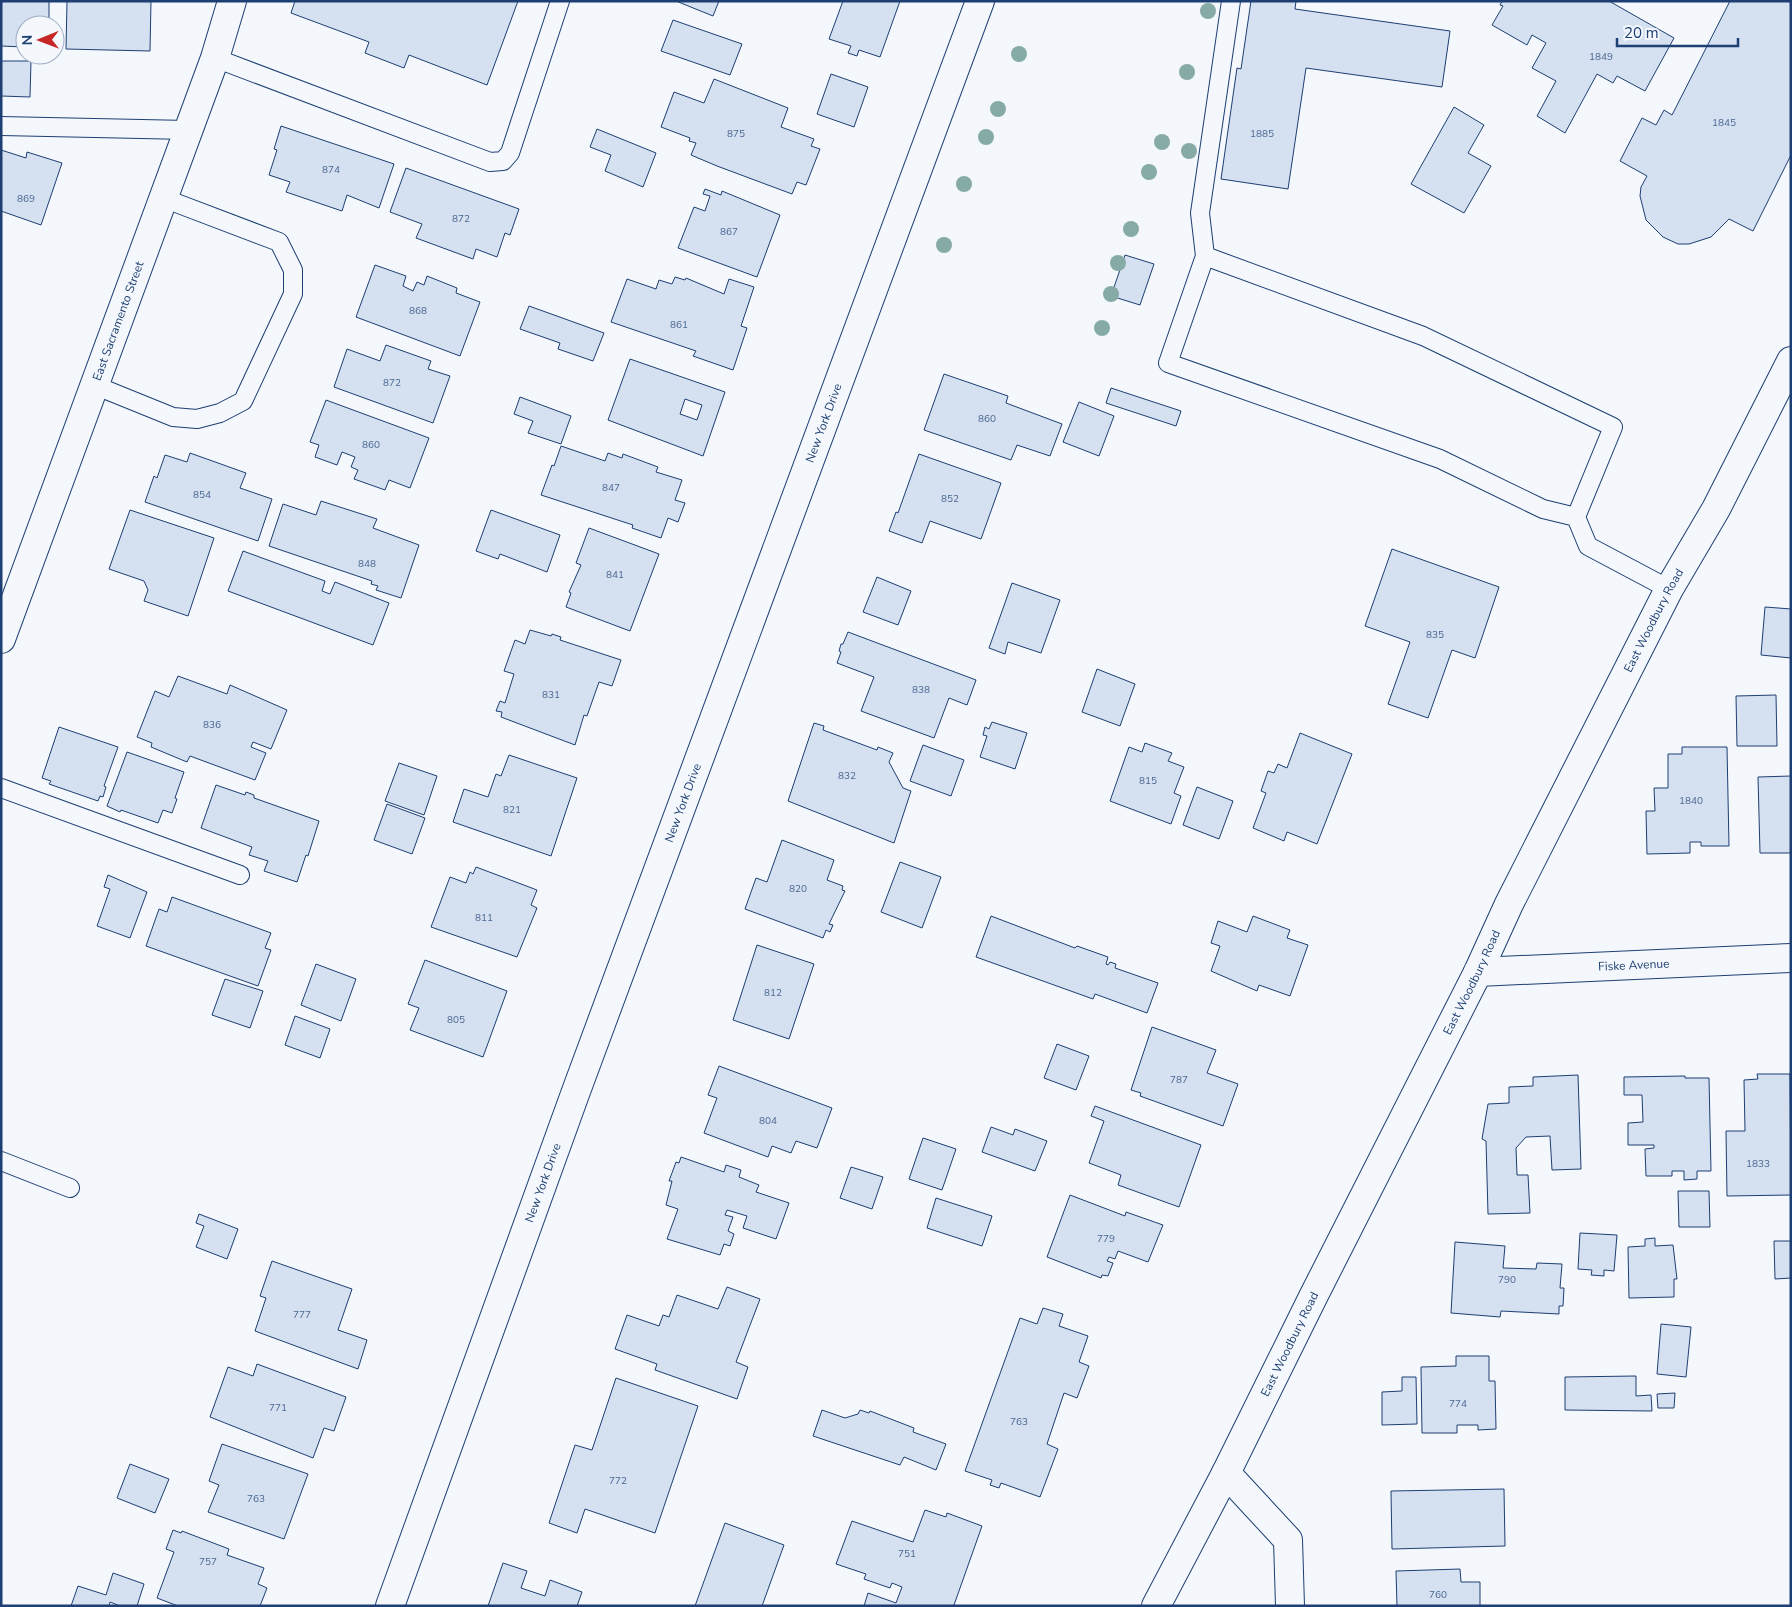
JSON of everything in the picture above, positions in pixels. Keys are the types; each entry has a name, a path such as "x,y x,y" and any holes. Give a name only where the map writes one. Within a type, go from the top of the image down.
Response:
{"street":[{"name":"East Sacramento Street","path":"1,639 188,130 232,1"},
{"name":"New York Drive","path":"390,1606 575,1094 980,1"},
{"name":"East Woodbury Road","path":"1156,1606 1226,1473 1478,972 1509,904 1669,589 1716,509 1791,361"},
{"name":"Fiske Avenue","path":"1478,972 1791,958"},
{"path":"1226,1473 1288,1540 1290,1606"}],"lane":[{"path":"214,58 490,162 503,161 510,153 560,1"},
{"path":"1231,1 1200,213 1205,256 1168,363 1440,459 1543,509 1576,517"},
{"path":"1,126 188,130"},
{"path":"94,385 173,417 197,419 220,413 243,401 293,294 292,270 279,242 163,198"},
{"path":"1205,256 1423,336 1613,427 1576,517 1588,546 1669,589"},
{"path":"1,788 240,875"},
{"path":"1,1161 70,1188"}],"building":[{"path":"1,1 49,1 49,15 15,15 15,47 1,46"},
{"path":"67,1 151,1 150,51 66,49"},
{"path":"295,1 518,1 487,85 409,55 404,68 365,53 369,42 291,13"},
{"path":"676,1 719,1 713,16"},
{"path":"843,1 900,1 880,57 859,50 857,56 848,53 851,46 829,39"},
{"path":"1251,1 1296,1 1295,9 1450,31 1442,87 1306,68 1288,189 1221,179 1237,68 1241,69"},
{"path":"1502,1 1609,1 1674,38 1645,91 1617,76 1613,83 1597,74 1565,133 1537,116 1556,81 1532,68 1546,43 1532,35 1527,45 1492,25 1503,6 1500,5"},
{"path":"1730,1 1791,1 1791,155 1753,231 1729,219 1711,237 1689,244 1678,244 1663,237 1646,220 1640,196 1641,187 1647,176 1620,161 1642,118 1656,125 1664,110 1672,115"},
{"path":"673,20 742,44 730,75 661,51"},
{"path":"1,61 15,61 15,65 31,65 30,97 1,96"},
{"path":"831,74 868,87 854,127 817,114"},
{"path":"714,79 788,108 781,127 814,139 811,146 820,149 806,185 797,182 792,194 717,166 691,155 696,143 689,141 690,138 661,127 674,92 704,103"},
{"path":"1454,107 1484,125 1468,153 1491,166 1464,213 1411,184"},
{"path":"281,126 394,164 379,208 347,195 342,211 286,192 290,182 269,175 277,150 274,149"},
{"path":"597,129 656,153 643,187 605,171 611,155 590,147"},
{"path":"1,150 26,158 27,152 62,163 41,225 1,211"},
{"path":"406,168 519,209 510,235 505,233 497,257 476,249 473,259 416,238 422,224 390,212"},
{"path":"705,189 721,195 722,191 780,215 757,277 678,248 694,207 705,211 710,196 703,194"},
{"path":"1125,255 1154,264 1140,305 1111,296"},
{"path":"375,265 406,276 403,286 413,291 417,282 424,285 427,276 457,288 456,293 480,302 460,356 356,317"},
{"path":"675,277 685,280 686,278 724,294 729,279 754,287 741,326 747,328 733,370 693,356 696,351 611,322 627,279 656,289 659,280 672,284"},
{"path":"529,306 604,333 593,361 558,349 560,343 520,329"},
{"path":"386,345 431,361 428,369 450,376 433,423 334,387 347,349 380,361"},
{"path":"630,359 725,392 703,456 608,420","holes":["685,399 702,405 697,420 680,414"]},
{"path":"944,374 1008,396 1006,403 1062,424 1050,456 1017,445 1011,460 924,430"},
{"path":"1111,388 1181,411 1176,426 1106,403"},
{"path":"520,397 571,416 561,444 528,433 533,421 514,414"},
{"path":"326,400 429,438 410,488 389,480 385,490 354,479 358,470 351,467 355,457 342,452 337,465 315,457 319,445 310,442"},
{"path":"1079,402 1114,416 1099,456 1063,442"},
{"path":"561,446 605,461 608,453 622,458 623,454 658,467 656,472 682,480 675,500 685,503 678,522 668,518 661,538 632,528 633,525 541,495"},
{"path":"190,453 246,473 240,488 272,499 258,541 145,502 154,476 157,478 165,455 187,462"},
{"path":"919,454 1001,483 981,539 930,521 922,543 889,531 896,512 898,513"},
{"path":"321,501 377,519 373,528 419,545 401,598 376,590 378,586 371,584 372,581 269,546 283,504 316,515"},
{"path":"130,510 214,538 188,616 144,601 148,590 144,581 109,569"},
{"path":"491,510 560,535 547,572 500,554 498,559 476,551"},
{"path":"589,528 659,554 630,631 566,607 571,593 569,592 581,565 576,563"},
{"path":"1392,549 1499,587 1475,658 1452,650 1428,718 1388,704 1410,642 1365,626"},
{"path":"243,551 325,581 322,591 330,594 335,582 389,603 373,645 228,591"},
{"path":"877,577 911,591 898,625 863,612"},
{"path":"1012,583 1060,600 1041,653 1008,642 1005,654 989,648"},
{"path":"1765,607 1791,609 1791,658 1761,655"},
{"path":"530,630 551,636 552,634 561,637 560,640 621,660 612,686 599,682 587,716 584,715 575,745 501,717 502,712 496,711 500,701 505,703 514,674 504,671 515,640 525,644"},
{"path":"848,632 976,680 967,705 949,698 934,738 861,711 874,677 837,663 841,652 839,651 841,644 843,644"},
{"path":"1097,669 1135,684 1120,726 1082,712"},
{"path":"178,676 227,694 230,685 287,710 271,749 253,742 251,747 266,753 255,780 190,756 187,762 151,747 152,743 137,737 155,691 169,697"},
{"path":"1776,695 1777,746 1737,746 1736,696"},
{"path":"992,722 1027,733 1015,769 980,757 987,736 983,735 985,727 989,729"},
{"path":"814,723 824,726 823,730 877,750 878,747 893,753 889,762 903,788 911,791 894,843 788,801"},
{"path":"59,727 118,747 104,786 106,787 103,797 100,796 98,801 49,784 51,781 42,778"},
{"path":"1300,733 1352,754 1317,844 1287,832 1284,841 1253,828 1266,793 1261,791 1268,771 1274,773 1278,764 1287,768"},
{"path":"1145,743 1172,753 1168,761 1184,767 1174,793 1181,796 1171,824 1110,801 1129,747 1142,752"},
{"path":"923,745 964,760 951,796 910,781"},
{"path":"1682,747 1727,747 1729,846 1701,846 1701,842 1690,842 1690,853 1647,854 1646,811 1655,811 1654,788 1668,788 1668,754 1682,754"},
{"path":"127,752 184,772 172,813 163,810 158,823 121,810 120,812 107,806"},
{"path":"509,755 577,778 551,856 453,822 464,789 488,797 496,774 501,776"},
{"path":"399,763 437,776 424,815 385,801"},
{"path":"1791,776 1791,853 1760,853 1758,777"},
{"path":"216,785 245,795 246,792 254,795 254,798 319,821 308,856 306,855 297,882 264,871 268,861 249,855 252,847 201,828"},
{"path":"1197,787 1233,801 1219,839 1183,825"},
{"path":"387,804 425,818 412,854 374,840"},
{"path":"782,840 834,860 827,880 843,886 842,890 845,891 829,924 833,925 830,932 826,930 823,938 745,909 756,878 767,882"},
{"path":"900,862 941,877 922,928 881,912"},
{"path":"476,867 537,890 531,905 537,908 517,957 431,927 450,877 466,883 470,872 473,874"},
{"path":"108,875 147,892 130,938 97,926 110,889 104,887"},
{"path":"172,897 271,933 265,948 271,950 258,986 146,946 159,909 167,912"},
{"path":"991,916 1075,948 1077,946 1108,957 1106,964 1108,965 1110,962 1116,964 1115,968 1158,983 1147,1013 1095,994 1093,999 976,957"},
{"path":"1253,916 1290,930 1287,938 1308,945 1290,996 1259,985 1257,991 1211,971 1220,946 1211,943 1218,921 1247,932"},
{"path":"757,945 814,964 789,1039 733,1020"},
{"path":"425,960 507,991 483,1057 410,1030 419,1008 408,1004"},
{"path":"316,964 356,979 341,1021 301,1005"},
{"path":"225,979 263,991 250,1028 212,1015"},
{"path":"295,1016 330,1029 320,1058 285,1045"},
{"path":"1152,1027 1216,1050 1207,1073 1238,1084 1223,1126 1140,1096 1141,1093 1131,1090"},
{"path":"1057,1044 1089,1056 1076,1090 1044,1078"},
{"path":"719,1066 832,1108 817,1148 796,1141 791,1153 772,1146 768,1157 704,1133 717,1098 708,1095"},
{"path":"1757,1074 1790,1074 1791,1195 1727,1196 1726,1131 1745,1131 1744,1080 1758,1079"},
{"path":"1578,1075 1581,1169 1552,1170 1550,1136 1526,1137 1516,1148 1517,1175 1528,1175 1530,1213 1488,1214 1486,1141 1482,1139 1488,1104 1509,1103 1509,1087 1533,1086 1533,1077"},
{"path":"1685,1076 1685,1078 1709,1078 1711,1171 1697,1171 1697,1179 1684,1180 1684,1171 1672,1171 1672,1176 1646,1176 1645,1149 1654,1148 1654,1145 1628,1145 1628,1123 1643,1122 1642,1095 1624,1095 1624,1077"},
{"path":"1095,1106 1201,1145 1179,1207 1118,1185 1121,1175 1089,1163 1104,1121 1091,1116"},
{"path":"991,1127 1013,1135 1015,1129 1047,1141 1035,1171 982,1152"},
{"path":"923,1138 956,1149 942,1190 909,1179"},
{"path":"681,1157 724,1172 726,1165 741,1170 739,1177 759,1185 756,1192 789,1203 776,1239 743,1228 747,1216 727,1210 725,1215 733,1217 728,1231 734,1234 730,1246 724,1244 720,1255 667,1239 678,1209 666,1205 672,1181 669,1181 676,1162 679,1163"},
{"path":"851,1167 883,1177 872,1209 840,1198"},
{"path":"1678,1191 1709,1191 1710,1227 1679,1227"},
{"path":"1070,1195 1125,1216 1126,1212 1163,1225 1148,1262 1118,1251 1115,1259 1109,1257 1107,1261 1113,1263 1108,1276 1102,1275 1101,1278 1047,1257"},
{"path":"936,1198 992,1216 982,1246 927,1228"},
{"path":"199,1214 238,1229 227,1259 196,1247 204,1226 196,1223"},
{"path":"1580,1233 1617,1235 1614,1271 1604,1270 1604,1276 1591,1275 1592,1270 1578,1269"},
{"path":"1655,1238 1655,1246 1673,1245 1677,1279 1674,1279 1674,1297 1629,1298 1628,1247 1645,1246 1645,1239"},
{"path":"1774,1241 1791,1241 1791,1278 1775,1279"},
{"path":"1455,1242 1505,1246 1503,1268 1536,1269 1537,1263 1562,1264 1560,1288 1564,1288 1563,1306 1559,1306 1559,1314 1501,1311 1500,1317 1451,1313"},
{"path":"272,1261 352,1289 338,1330 367,1340 358,1369 255,1331 266,1298 260,1296"},
{"path":"727,1287 760,1299 736,1362 748,1367 737,1399 655,1370 657,1364 615,1349 627,1315 659,1326 663,1315 669,1317 677,1295 718,1309"},
{"path":"1043,1308 1063,1314 1059,1326 1088,1336 1079,1362 1089,1366 1077,1398 1064,1393 1047,1444 1058,1449 1040,1497 1001,1483 999,1488 990,1485 992,1480 965,1471 1020,1318 1037,1324"},
{"path":"1661,1324 1691,1327 1686,1377 1657,1374"},
{"path":"1456,1356 1489,1356 1489,1381 1495,1381 1496,1429 1478,1430 1478,1425 1457,1425 1457,1433 1422,1433 1421,1367 1456,1366"},
{"path":"257,1364 346,1397 334,1431 324,1428 313,1458 210,1417 228,1367 253,1376"},
{"path":"1636,1376 1636,1396 1651,1395 1652,1411 1565,1410 1565,1377"},
{"path":"1402,1377 1416,1377 1417,1424 1382,1425 1382,1392 1402,1391"},
{"path":"616,1378 698,1406 655,1533 585,1509 577,1533 549,1523 575,1445 592,1450"},
{"path":"1675,1393 1674,1408 1658,1408 1657,1394"},
{"path":"822,1410 845,1418 858,1414 860,1410 869,1413 870,1411 914,1428 913,1432 946,1444 936,1470 904,1457 900,1465 813,1436"},
{"path":"222,1444 308,1474 284,1539 208,1512 219,1485 209,1481"},
{"path":"130,1464 169,1479 155,1513 117,1498"},
{"path":"1504,1489 1505,1546 1392,1549 1391,1491"},
{"path":"925,1510 946,1517 947,1513 982,1526 954,1605 957,1606 864,1606 868,1593 896,1603 902,1587 892,1583 890,1588 864,1579 866,1574 836,1564 852,1521 913,1542"},
{"path":"725,1523 784,1545 762,1606 695,1606"},
{"path":"173,1530 181,1533 182,1531 229,1549 227,1555 264,1568 258,1584 267,1588 260,1606 178,1606 157,1598 174,1552 166,1549"},
{"path":"503,1563 527,1571 521,1588 545,1596 550,1580 582,1592 577,1606 488,1606"},
{"path":"1460,1569 1461,1582 1480,1582 1480,1606 1397,1606 1396,1571"},
{"path":"113,1573 144,1584 137,1606 120,1606 110,1602 109,1606 71,1606 78,1586 106,1595"}]}
